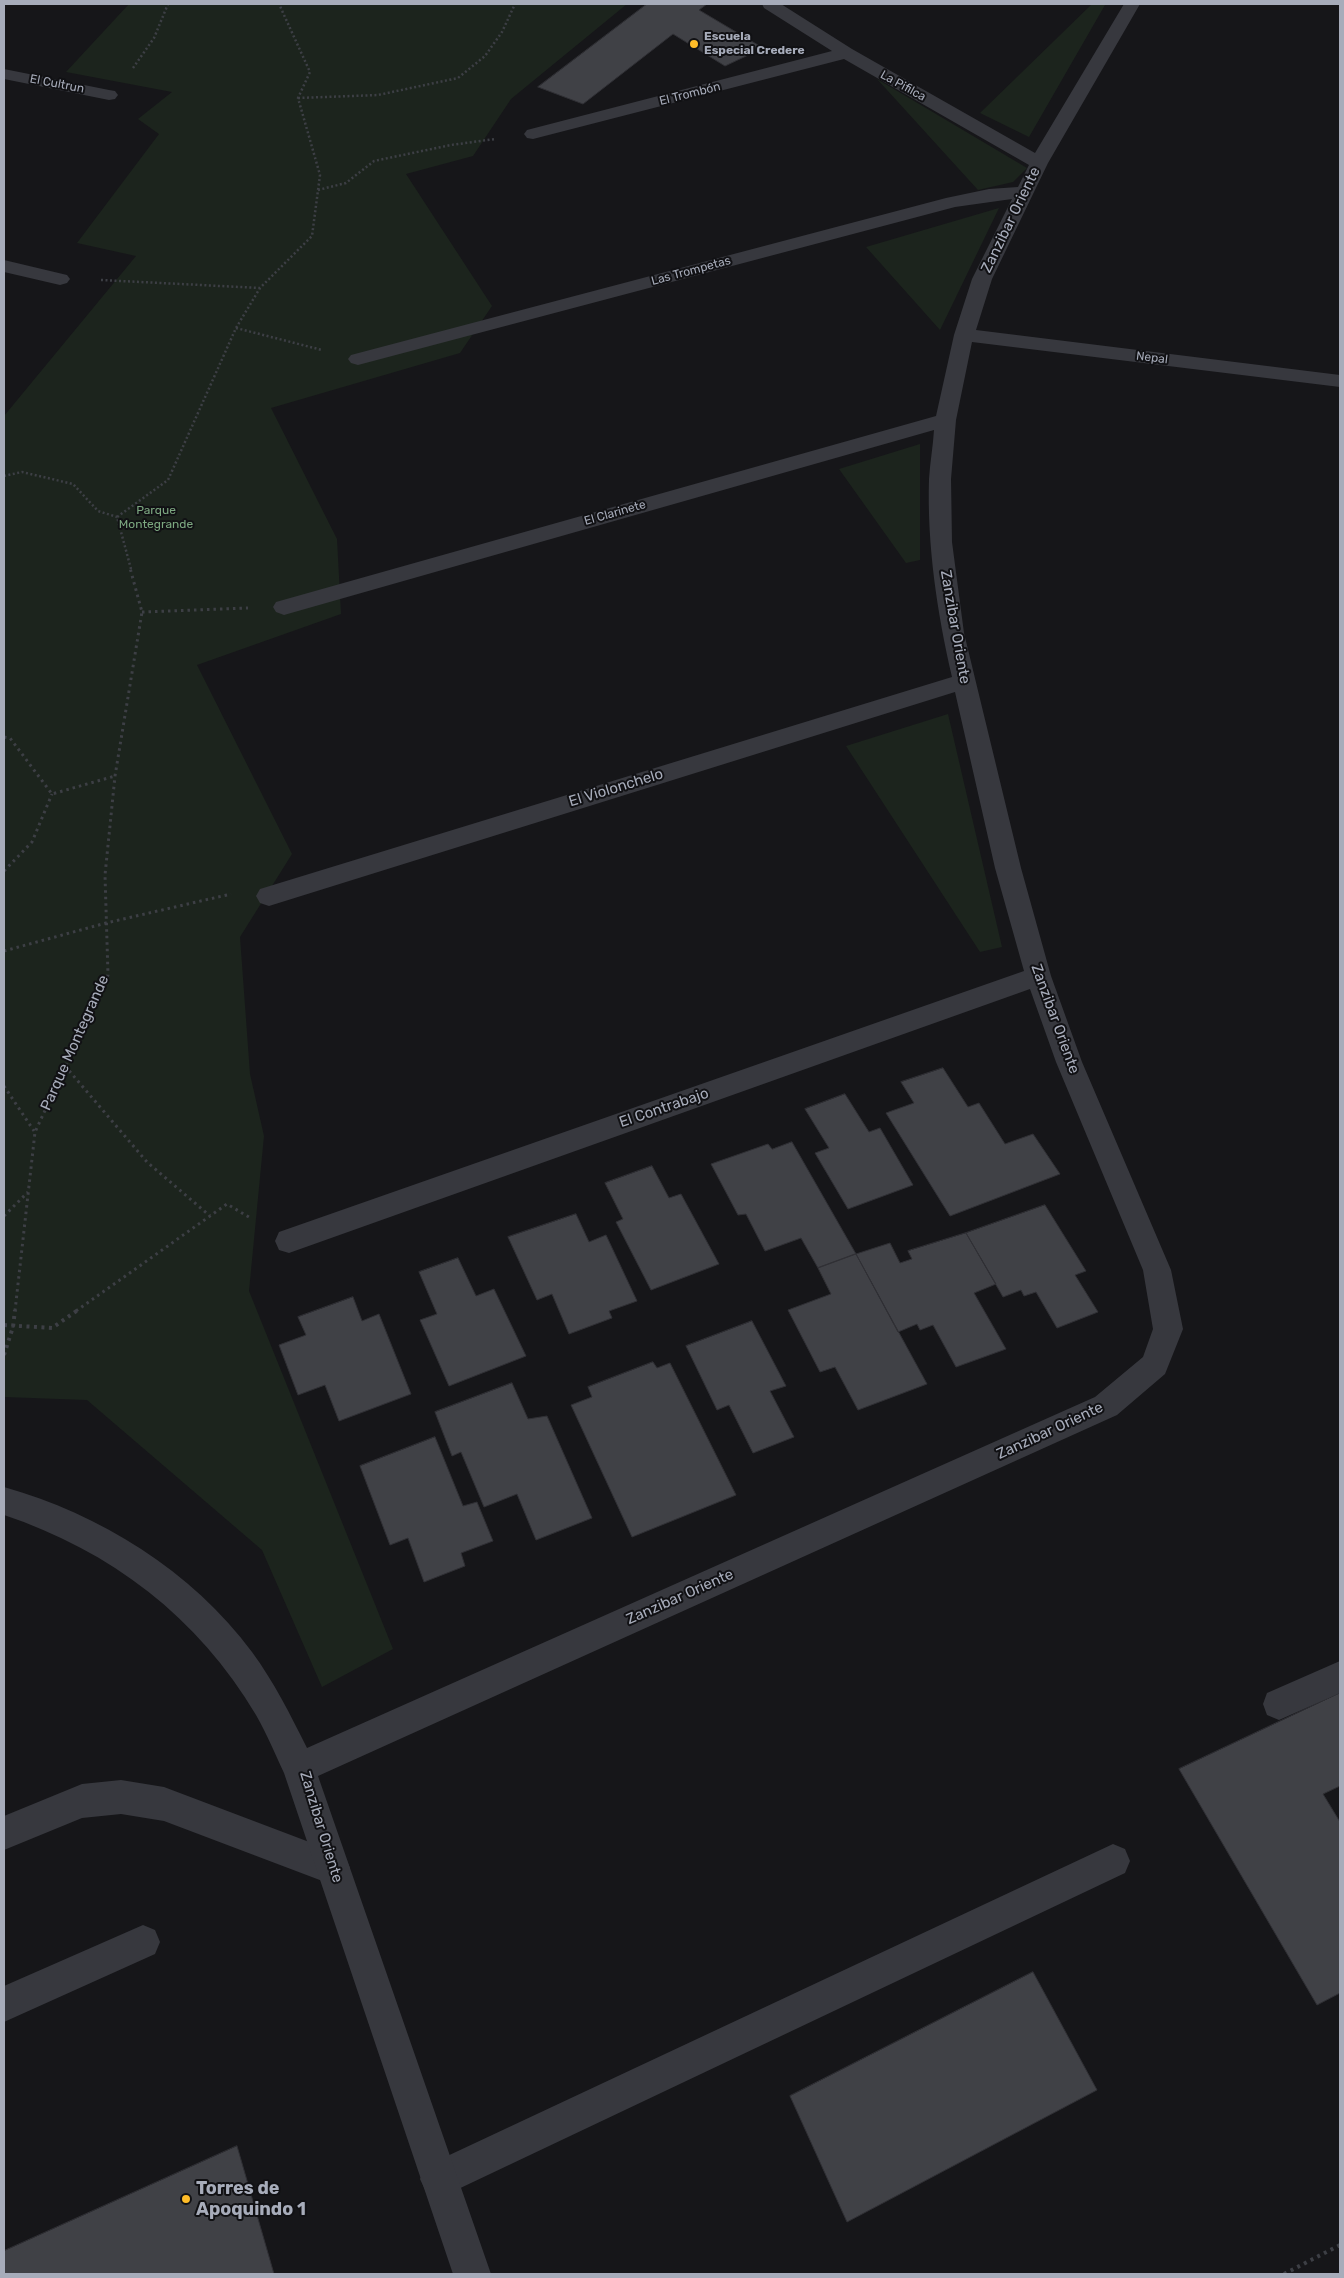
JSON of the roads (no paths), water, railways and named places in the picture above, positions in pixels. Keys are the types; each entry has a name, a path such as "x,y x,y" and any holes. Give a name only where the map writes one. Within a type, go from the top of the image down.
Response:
{"street":[{"name":"La Pifilca","path":"770,4 846,53 1039,163"},
{"name":"Zanzibar Oriente","path":"472,2274 299,1768 1106,1406 1155,1365 1168,1329 1157,1270 1069,1062 1038,976 1008,868 952,633 941,542 940,479 946,420 964,335 982,279 1039,163 1131,4"},
{"name":"El Trombón","path":"533,134 846,53"},
{"name":"El Cultrun","path":"4,74 109,95"},
{"name":"Las Trompetas","path":"358,359 954,202 989,195 1026,192"},
{"path":"4,266 60,278"},
{"name":"Nepal","path":"964,335 1340,381"},
{"name":"El Clarinete","path":"284,606 946,420"},
{"name":"El Violonchelo","path":"269,896 964,681"},
{"name":"El Contrabajo","path":"289,1241 1038,976"},
{"path":"4,1501 33,1509 102,1540 163,1582 223,1641 263,1696 299,1768"},
{"path":"1280,1704 1340,1677"},
{"path":"4,1833 82,1801 120,1797 164,1804 333,1868"},
{"path":"440,2179 1113,1861"},
{"path":"4,2004 143,1942"}],"place":[{"name":"Escuela Especial Credere","path":"694,44"},
{"name":"Torres de Apoquindo 1","path":"186,2199"}],"park label":[{"name":"Parque Montegrande","path":"156,518"}]}
